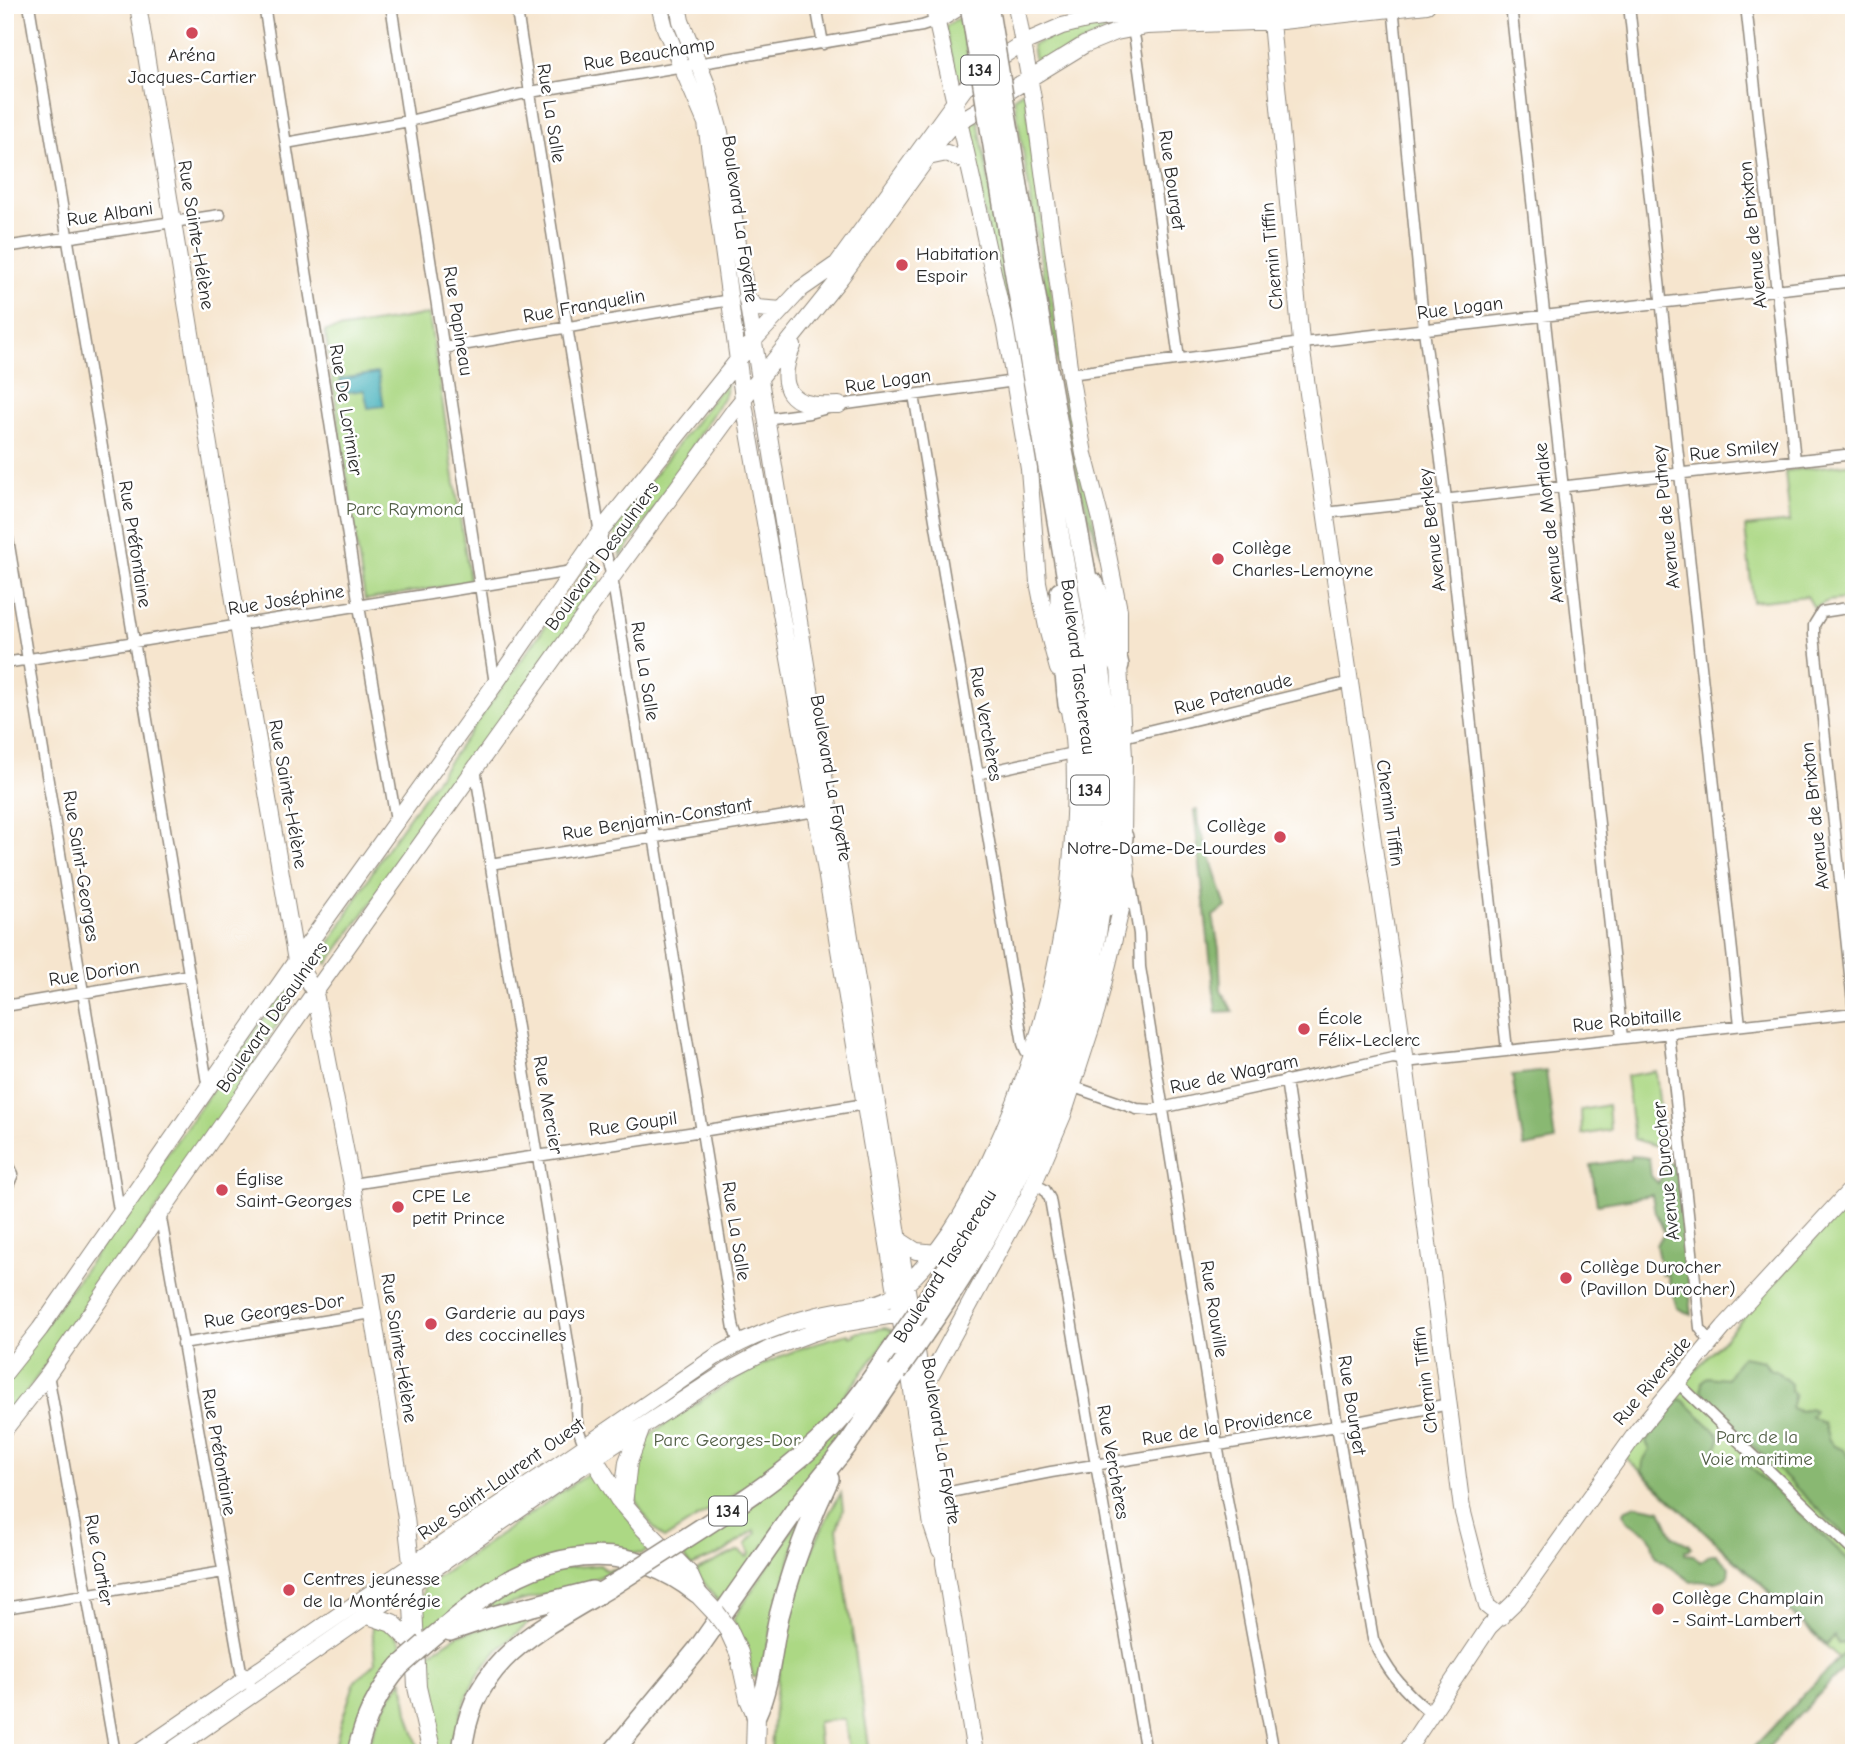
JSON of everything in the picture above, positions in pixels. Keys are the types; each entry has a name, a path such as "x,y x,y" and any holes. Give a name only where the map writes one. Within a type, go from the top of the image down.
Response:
{"highway":[{"name":"Boulevard Taschereau","path":"612,1753 690,1660 798,1506 846,1447 910,1380 923,1335 986,1239 1036,1140 1062,1072 1092,962 1107,835 1107,744 1099,664 1071,548 1000,132 970,5"},
{"name":"Boulevard Taschereau","path":"988,5 1000,132"},
{"name":"Boulevard Taschereau","path":"357,1753 373,1706 384,1686 420,1645 484,1618 610,1587 760,1489 807,1452 854,1403 894,1347 906,1301 976,1222 1017,1141 1056,1033 1077,942 1088,864 1090,762 1071,548"},
{"path":"1071,548 1107,614 1119,665"},
{"path":"1068,705 1060,623 1071,548"},
{"path":"1099,918 1117,884 1123,837"},
{"path":"756,1715 764,1698 774,1641 792,1572 822,1493 846,1447"},
{"path":"420,1645 493,1590 536,1569 566,1559 594,1556 632,1560 662,1570 697,1593"},
{"path":"462,1753 465,1729 473,1704 485,1681 502,1658 532,1634 610,1587"}],"main road":[{"path":"623,1504 628,1462 640,1430"},
{"path":"590,1452 623,1504 688,1573 697,1593 728,1629 739,1653 749,1699 756,1715 755,1753"},
{"path":"412,1585 420,1645 419,1696 432,1753"},
{"path":"368,1615 393,1623 420,1645"}],"street":[{"name":"Rue Préfontaine","path":"29,5 208,1089"},
{"name":"Rue Sainte-Hélène","path":"138,5 238,625 296,961 315,993 352,1184 406,1518 412,1585"},
{"name":"Rue De Lorimier","path":"264,5 359,606 396,820"},
{"name":"Rue Papineau","path":"391,5 495,684"},
{"name":"Rue La Salle","path":"516,5 600,532 612,577 734,1329 739,1343"},
{"name":"Boulevard La Fayette","path":"659,5 665,28 707,85 720,132 738,299 738,359 743,398 823,810"},
{"name":"Boulevard La Fayette","path":"678,5 691,65"},
{"path":"816,5 823,44"},
{"path":"935,13 963,5"},
{"name":"Boulevard Taschereau","path":"910,1380 932,1374 1034,1184 1074,1087 1102,990 1125,894 1127,869 1123,837 1119,610 1084,454 1070,374 1017,5"},
{"name":"Boulevard Desaulniers","path":"1271,12 1316,5"},
{"name":"Boulevard Desaulniers","path":"5,1373 40,1329 120,1216 296,961 495,684 600,532 754,340 801,289 837,264 954,101 984,69 1023,43 1069,24 1096,18 1427,5"},
{"name":"Avenue de Mortlake","path":"1511,5 1622,1038"},
{"name":"Avenue de Putney","path":"1629,5 1740,1025"},
{"name":"Avenue de Brixton","path":"1746,5 1795,460"},
{"name":"Avenue Berkley","path":"1393,7 1424,330 1446,499 1507,1050"},
{"name":"Chemin Tiffin","path":"1271,12 1301,343 1404,1060 1465,1523 1487,1606 1501,1616"},
{"name":"Rue Beauchamp","path":"286,143 409,121 530,92 922,26 935,13"},
{"name":"Boulevard Taschereau","path":"906,1301 979,1183 1013,1108 1032,1055 1052,984 1068,905 1074,818 1073,753 1068,705 1040,594 1029,469 1015,381 972,173 967,162 935,13"},
{"name":"Boulevard Desaulniers","path":"5,1429 48,1374 315,993 612,577 743,398 802,327 928,157 933,146 958,122 1130,16"},
{"name":"Rue Bourget","path":"1130,16 1179,359"},
{"path":"928,157 950,153 967,162"},
{"name":"Rue Albani","path":"5,247 220,215"},
{"name":"Rue Logan","path":"1070,374 1301,343 1854,281"},
{"name":"Boulevard La Fayette","path":"738,299 754,340 823,810 870,1103 906,1301"},
{"path":"738,299 757,308 782,310"},
{"name":"Rue Franquelin","path":"444,348 738,299"},
{"path":"802,327 785,364 785,382 793,396 801,401 839,405"},
{"name":"Rue Logan","path":"765,419 809,413 839,405 1015,381"},
{"name":"Rue Verchères","path":"914,395 1023,1044 1026,1051 1032,1055"},
{"path":"720,429 734,425 751,435"},
{"name":"Rue Smiley","path":"1325,513 1854,454"},
{"name":"Rue Saint-Georges","path":"5,521 120,1216"},
{"name":"Rue Joséphine","path":"5,663 572,571"},
{"name":"Avenue de Brixton","path":"1854,607 1828,610 1818,617 1814,625 1854,1012"},
{"path":"490,642 497,653 505,657 514,655"},
{"name":"Rue Patenaude","path":"1123,737 1350,682"},
{"path":"977,774 1073,753"},
{"name":"Rue Mercier","path":"475,768 539,1155 577,1398 580,1436 590,1452"},
{"name":"Rue Benjamin-Constant","path":"490,864 823,810"},
{"name":"Rue Rouville","path":"1127,869 1139,934 1140,967 1217,1445 1274,1753"},
{"name":"Rue Dorion","path":"5,1006 189,975"},
{"name":"Rue Robitaille","path":"1404,1060 1854,1012"},
{"name":"Avenue Durocher","path":"1669,1033 1699,1322 1701,1331 1711,1343"},
{"name":"Rue de Wagram","path":"1074,1087 1142,1110 1393,1058 1404,1060"},
{"name":"Rue Bourget","path":"1286,1080 1337,1426 1373,1639 1381,1658 1398,1682 1431,1713"},
{"name":"Boulevard La Fayette","path":"870,1103 899,1240 906,1301 910,1380 933,1495 944,1524 944,1563 975,1753"},
{"name":"Rue Goupil","path":"352,1184 870,1103"},
{"path":"5,1158 13,1174 5,1192"},
{"name":"Rue Verchères","path":"1034,1184 1045,1190 1050,1199 1146,1753"},
{"name":"Rue Riverside","path":"1405,1753 1489,1628 1515,1603 1619,1456 1677,1382 1854,1186"},
{"name":"Rue Préfontaine","path":"160,1213 241,1671 255,1693"},
{"path":"899,1240 916,1251 937,1253"},
{"name":"Rue Saint-Laurent Ouest","path":"168,1753 412,1585 706,1363 739,1343 795,1321 883,1301 906,1301"},
{"name":"Rue Saint-Laurent Ouest","path":"138,1753 412,1565 590,1452 640,1430 719,1376 769,1349 906,1301"},
{"name":"Rue Georges-Dor","path":"182,1344 372,1313"},
{"name":"Rue Cartier","path":"48,1374 115,1753"},
{"path":"1677,1382 1854,1552"},
{"name":"Rue de la Providence","path":"933,1495 1096,1464 1337,1426 1449,1404"},
{"path":"5,1608 223,1572"}],"green space":[{"path":"961,17 970,70 957,80 945,27"},
{"path":"1117,23 1036,68 1032,45 1069,30"},
{"path":"1025,90 1069,403 1101,555 1072,450 1014,97"},
{"path":"978,119 1035,442 1044,523 967,126"},
{"name":"Parc Raymond","path":"429,314 470,582 365,600 325,331"},
{"path":"727,381 726,393 697,438 683,467 621,557 613,528"},
{"path":"1854,463 1854,598 1828,601 1814,608 1807,596 1753,602 1745,527 1790,522 1785,471"},
{"path":"594,558 601,584 327,964 321,958 383,854"},
{"path":"1194,810 1198,810 1199,823 1226,907 1213,916 1219,949 1221,991 1233,1011 1216,1012"},
{"path":"291,986 296,996 267,1040 230,1106 5,1422 5,1381 284,990"},
{"path":"1546,1071 1555,1141 1524,1147 1512,1075"},
{"path":"1656,1071 1664,1148 1634,1139 1626,1076"},
{"path":"1608,1105 1610,1130 1582,1135 1581,1110"},
{"path":"1631,1155 1649,1158 1651,1176 1658,1183 1669,1163 1676,1165 1692,1315 1677,1308 1667,1274 1662,1275 1656,1245 1665,1233 1655,1212 1652,1195 1597,1204 1591,1165 1631,1159"},
{"name":"Parc de la Voie maritime","path":"1854,1196 1854,1672 1625,1457 1692,1374"},
{"name":"Parc Georges-Dor","path":"885,1328 893,1331 838,1404 801,1443 752,1482 664,1539 642,1512 634,1493 634,1471 651,1434 698,1402 769,1362 821,1341"},
{"path":"1742,1357 1764,1361 1769,1369 1776,1371 1791,1384 1791,1390 1795,1394 1791,1408 1801,1411 1810,1408 1814,1410 1810,1416 1824,1424 1829,1440 1854,1461 1854,1544 1713,1407 1701,1390 1702,1381 1707,1377 1727,1379"},
{"path":"1680,1399 1718,1434 1719,1442 1714,1456 1716,1460 1720,1460 1722,1455 1736,1461 1741,1458 1854,1565 1854,1672 1847,1665 1763,1753 1748,1753 1848,1649 1843,1643 1838,1644 1835,1636 1826,1645 1642,1472 1643,1462 1650,1450 1646,1442"},
{"path":"865,1402 722,1606 695,1571 735,1552 739,1551 747,1557 750,1554 746,1544 756,1533 754,1530 724,1552 691,1566 680,1553"},
{"path":"593,1470 653,1547 642,1554 583,1549 420,1635 420,1608 424,1587"},
{"path":"841,1493 843,1510 837,1529 870,1753 849,1753 845,1719 817,1722 820,1753 771,1753 777,1685 790,1618 811,1553"},
{"path":"1636,1505 1661,1510 1673,1537 1691,1548 1685,1551 1685,1554 1694,1555 1700,1562 1711,1554 1716,1554 1729,1567 1728,1576 1714,1582 1691,1582 1658,1558 1648,1535 1627,1521 1624,1513 1626,1509"},
{"path":"803,1513 759,1677 753,1677 746,1648 733,1619"},
{"path":"600,1565 605,1570 618,1569 581,1585 483,1611 481,1607 499,1594 560,1568"},
{"path":"534,1614 535,1617 488,1661 480,1672 466,1697 453,1753 436,1753 422,1667 425,1665 425,1656 458,1635"},
{"path":"372,1624 392,1632 404,1650 368,1697 356,1724 348,1753 333,1753 355,1681 375,1663"},
{"path":"403,1680 408,1712 420,1753 367,1753 380,1714"}],"water":[{"path":"378,373 384,406 368,408 364,390 343,393 340,379"}],"place":[{"name":"Aréna Jacques-Cartier","path":"192,33"},
{"name":"Habitation Espoir","path":"902,265"},
{"name":"Collège Charles-Lemoyne","path":"1218,559"},
{"name":"Collège Notre-Dame-De-Lourdes","path":"1280,837"},
{"name":"École Félix-Leclerc","path":"1304,1029"},
{"name":"Église Saint-Georges","path":"222,1190"},
{"name":"CPE Le petit Prince","path":"398,1207"},
{"name":"Collège Durocher (Pavillon Durocher)","path":"1566,1278"},
{"name":"Garderie au pays des coccinelles","path":"431,1324"},
{"name":"Centres jeunesse de la Montérégie","path":"289,1590"},
{"name":"Collège Champlain - Saint-Lambert","path":"1658,1609"}]}
